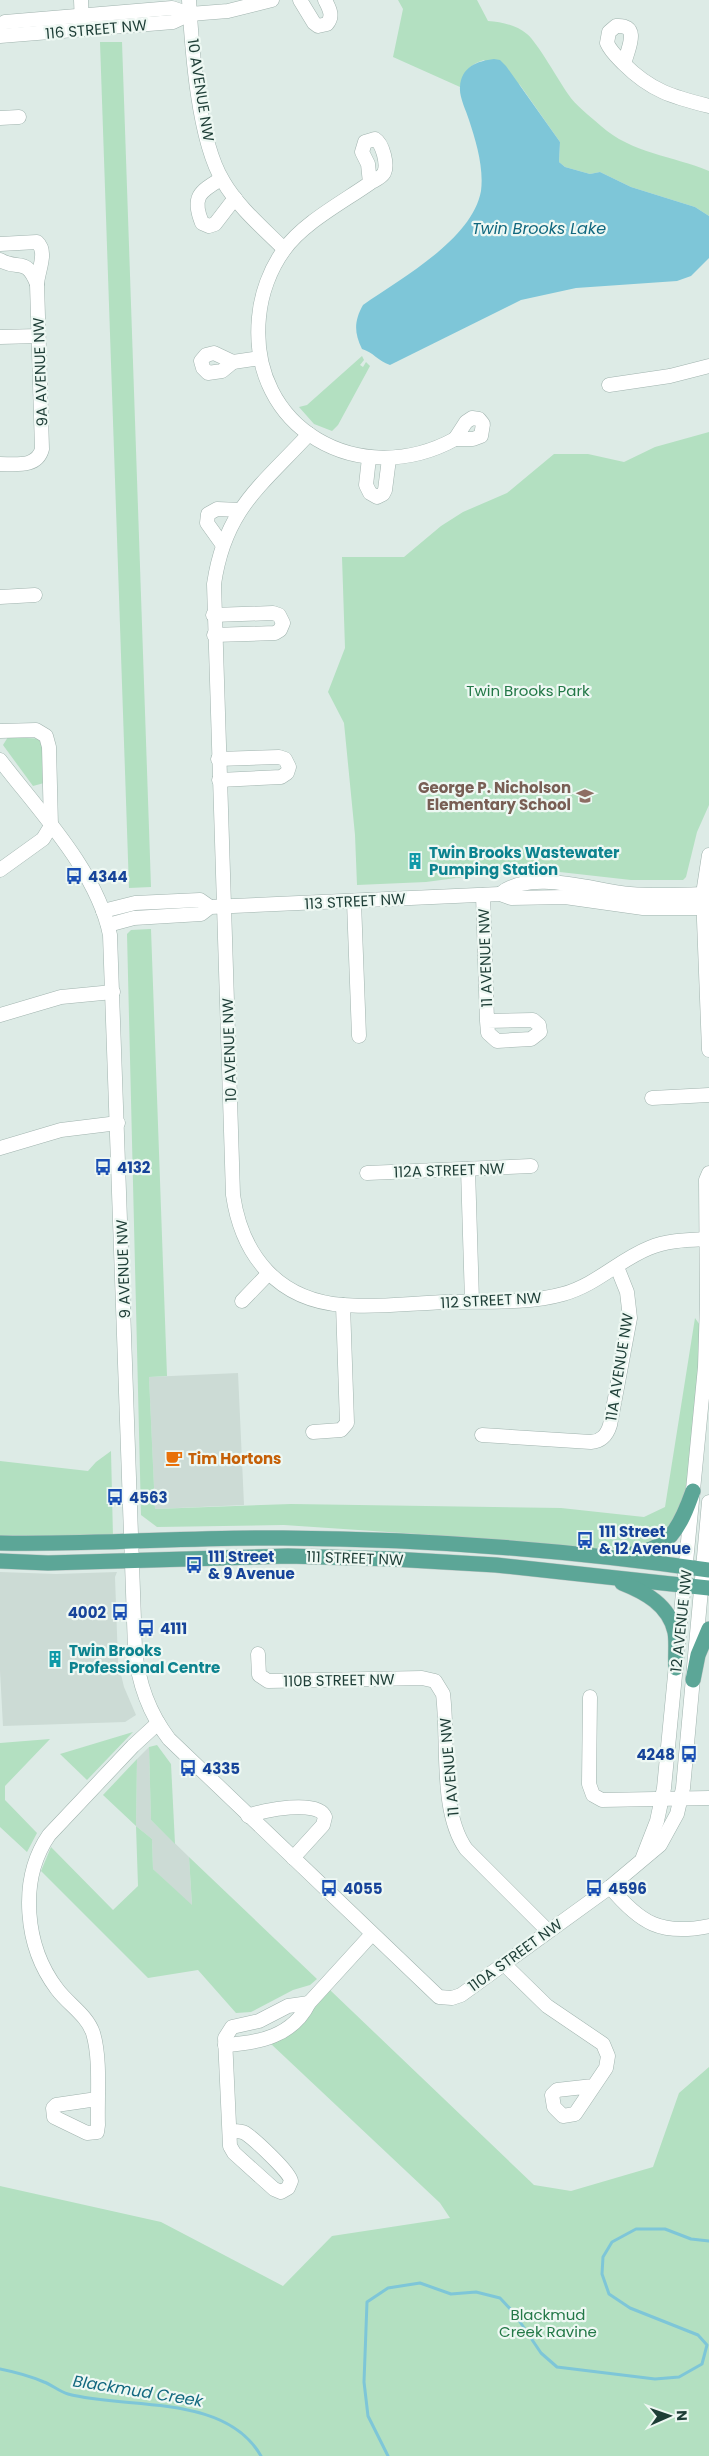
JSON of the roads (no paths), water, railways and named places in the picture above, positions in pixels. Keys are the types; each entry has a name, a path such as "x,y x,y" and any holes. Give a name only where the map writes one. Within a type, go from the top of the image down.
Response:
{"main road":[{"path":"604,1557 638,1554 666,1541 682,1520 693,1491"},
{"name":"111 STREET NW","path":"0,1543 245,1538 362,1540 498,1548 604,1557 706,1570"},
{"name":"111 STREET NW","path":"0,1562 48,1563 270,1556 360,1558 496,1565 604,1575 705,1588"},
{"path":"604,1575 644,1592 661,1606 675,1632 676,1668"},
{"path":"693,1680 698,1655 709,1629"}],"street":[{"path":"81,0 82,31"},
{"name":"116 STREET NW","path":"0,26 5,22 172,8 190,7 228,11 272,0"},
{"path":"300,0 314,23 318,26 327,24 331,18 331,12 325,0"},
{"name":"116 STREET NW","path":"0,36 82,31 173,22 190,7"},
{"name":"10 AVENUE NW","path":"190,7 204,128 221,179 235,198 284,249"},
{"path":"624,64 651,87 669,95 709,106"},
{"path":"0,118 19,117"},
{"path":"221,179 202,190 198,197 199,215 202,223 209,226 215,224 235,198"},
{"path":"370,183 306,229 284,249 272,271 262,299 258,324 260,358 271,389 280,404 309,434 337,450 368,458 389,459 427,452 455,439"},
{"name":"9A AVENUE NW","path":"0,244 37,242 42,247 43,252 37,284 42,444 38,458 29,463 0,464"},
{"path":"0,260 26,267 33,274 37,284"},
{"path":"0,337 38,336"},
{"path":"233,362 260,358"},
{"path":"609,385 670,376 709,366"},
{"name":"10 AVENUE NW","path":"268,1274 256,1259 242,1232 233,1195 217,907 219,780 213,615 214,584 222,544 240,510 251,495 309,434"},
{"path":"368,458 367,489 370,494 377,497 383,494 385,490 389,459"},
{"path":"222,544 207,523 208,514 217,509 240,510"},
{"path":"0,597 35,595"},
{"path":"213,615 273,613 279,615 283,623 280,630 275,633 214,635"},
{"path":"0,731 36,730 46,736 49,747 51,826 42,839 0,870"},
{"path":"218,759 279,756 285,758 289,767 287,773 281,777 219,780"},
{"name":"9 AVENUE NW","path":"0,760 51,826 84,873 108,925 113,992 118,1123 131,1560 136,1659 144,1690 158,1723"},
{"path":"709,855 704,901 709,1050"},
{"name":"113 STREET NW","path":"108,925 134,918 200,914 217,907 500,894 511,898 565,898 642,908 704,901"},
{"name":"11 AVENUE NW","path":"483,895 487,1021"},
{"name":"113 STREET NW","path":"103,911 135,903 200,900 217,907"},
{"path":"354,902 360,1036"},
{"path":"0,1015 61,997 113,992"},
{"path":"652,1098 709,1095"},
{"path":"0,1148 61,1130 118,1123"},
{"name":"112A STREET NW","path":"367,1173 531,1166"},
{"path":"468,1169 472,1301"},
{"name":"12 AVENUE NW","path":"643,1857 648,1839 657,1821 672,1799 676,1668 705,1367 708,1239 706,1180 709,1173"},
{"name":"112 STREET NW","path":"268,1274 282,1284 308,1297 343,1305 555,1296 585,1286 638,1253 656,1245 677,1241 708,1239"},
{"name":"11A AVENUE NW","path":"482,1435 591,1442 604,1438 610,1425 630,1318 627,1292 617,1267"},
{"path":"242,1301 268,1274"},
{"path":"313,1432 341,1430 346,1424 343,1305"},
{"name":"12 AVENUE NW","path":"610,1887 664,1840 693,1680 705,1588 709,1503"},
{"name":"110B STREET NW","path":"258,1654 259,1675 268,1681 422,1678 432,1679 440,1685"},
{"name":"11 AVENUE NW","path":"440,1685 444,1699 450,1806 457,1835 466,1849 548,1931"},
{"path":"590,1697 589,1784 591,1791 596,1797 602,1800 709,1798"},
{"path":"97,2098 96,2052 93,2034 82,2016 52,1982 36,1948 29,1902 31,1875 40,1850 49,1835 133,1746 158,1723"},
{"name":"110A STREET NW","path":"158,1723 169,1738 248,1816 432,1992 443,1998 461,1995 610,1887"},
{"path":"248,1816 259,1810 279,1808 315,1807 321,1810 325,1817 323,1825 293,1858"},
{"path":"610,1887 632,1912 656,1925 681,1929 709,1926"},
{"path":"225,2045 264,2040 285,2030 303,2015 309,2003 372,1934"},
{"path":"504,1964 547,2006 605,2047 607,2064 593,2086"},
{"path":"230,2136 233,2132 238,2131 250,2137 288,2172 290,2181 288,2188 281,2192 271,2187 234,2153 230,2146 226,2033 232,2027 259,2021 288,2006 309,2003"}],"water":[{"name":"Twin Brooks Lake","path":"500,60 506,66 560,142 559,162 565,167 590,174 600,172 631,187 695,207 709,216 709,258 691,276 677,281 576,288 521,300 390,365 362,349 356,332 358,316 363,305 415,270 450,241 464,226 475,209 482,182 479,155 460,87 463,74 471,66 482,61"}],"waterway":[{"name":"Blackmud Creek","path":"388,2456 368,2416 364,2382 367,2302 388,2288 420,2283 451,2294 476,2292 500,2298 514,2313 541,2353 557,2367 655,2379 679,2377 702,2364 707,2345 698,2335 630,2308 609,2294 602,2274 603,2257 612,2242 636,2229 665,2229 691,2239 709,2241"},
{"name":"Blackmud Creek","path":"0,2369 47,2383 68,2394 92,2399 174,2407 200,2413 224,2422 245,2436 261,2456"}],"place":[{"name":"George P. Nicholson Elementary School","path":"585,796"},
{"name":"Twin Brooks Wastewater Pumping Station","path":"415,861"},
{"name":"4344","path":"74,876"},
{"name":"4132","path":"103,1167"},
{"name":"Tim Hortons","path":"174,1458"},
{"name":"4563","path":"115,1497"},
{"name":"111 Street & 12 Avenue","path":"585,1540"},
{"name":"111 Street & 9 Avenue","path":"194,1565"},
{"name":"4002","path":"120,1612"},
{"name":"4111","path":"146,1628"},
{"name":"Twin Brooks Professional Centre","path":"55,1659"},
{"name":"4248","path":"689,1754"},
{"name":"4335","path":"188,1768"},
{"name":"4055","path":"329,1888"},
{"name":"4596","path":"594,1888"}],"park label":[{"name":"Twin Brooks Park","path":"528,690"},
{"name":"Blackmud Creek Ravine","path":"548,2322"}]}
